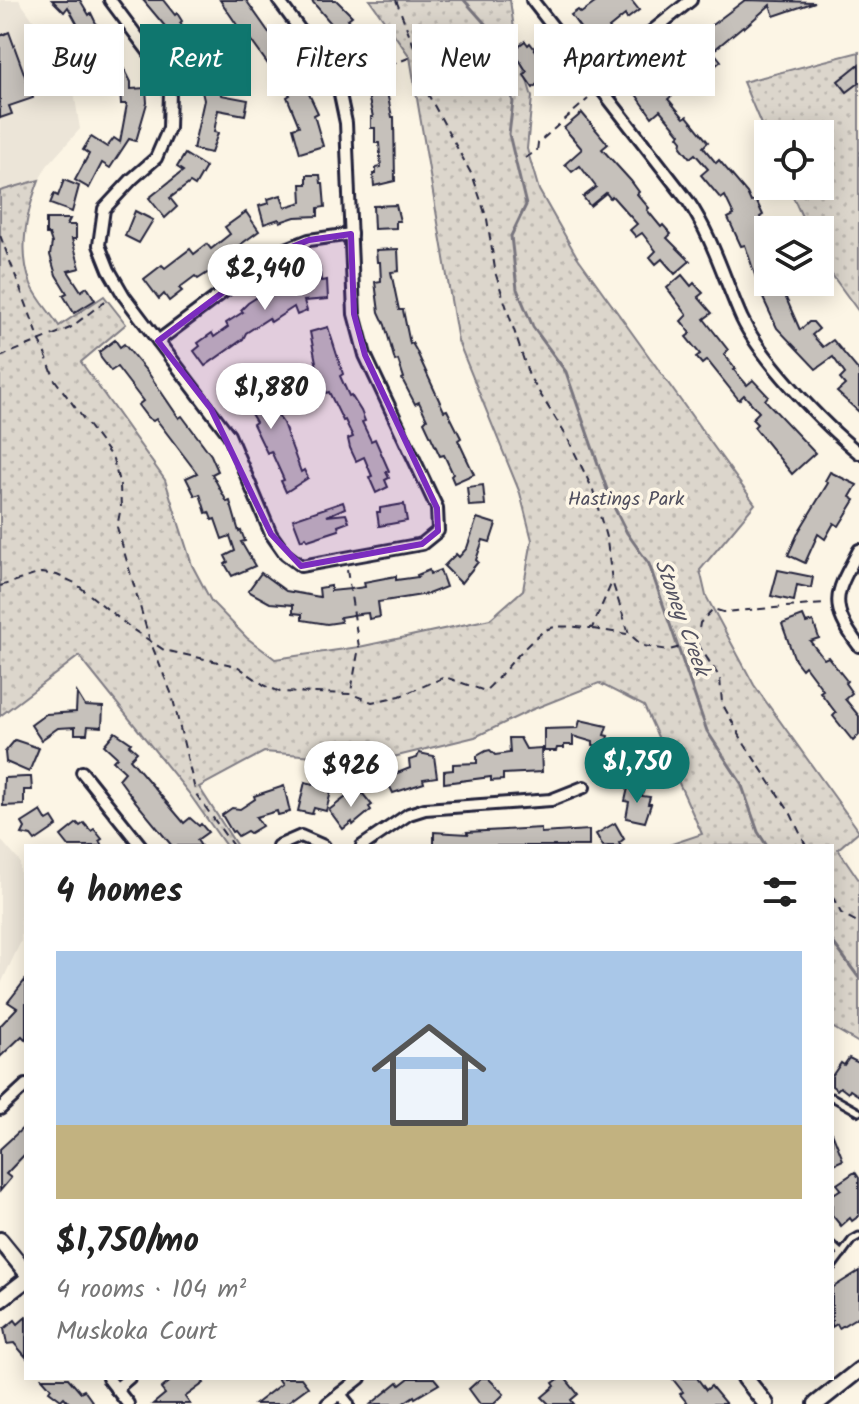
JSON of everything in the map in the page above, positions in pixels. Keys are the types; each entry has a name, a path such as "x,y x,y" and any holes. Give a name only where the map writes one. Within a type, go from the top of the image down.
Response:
{"street":[{"path":"110,0 154,59 170,91 169,128 156,158 104,209 99,245 124,296 229,435 271,534 285,554 301,566 422,544 438,531 437,508 365,355 354,314 346,123 337,80 278,0"},
{"path":"532,0 550,24"},
{"path":"661,24 691,0"},
{"path":"604,96 688,201 705,227 742,319 754,340 811,406 859,453"},
{"path":"158,341 274,254 309,240 351,234"},
{"path":"859,550 839,588 838,610 859,646"},
{"path":"82,772 139,844"},
{"path":"365,844 409,814 425,809 551,800 584,787"},
{"path":"283,844 301,836 319,844"},
{"path":"0,1109 24,1087"},
{"path":"0,1240 24,1270"},
{"path":"0,1300 24,1282"},
{"path":"816,1404 859,1370"},
{"path":"109,1380 128,1404"},
{"path":"116,1389 127,1380"},
{"path":"327,1404 358,1380"},
{"path":"747,1380 766,1404"},
{"path":"340,1394 348,1404"}],"lane":[{"path":"834,1098 859,1112"},
{"path":"834,1264 859,1236"},
{"path":"834,1247 842,1254"}],"path":[{"path":"396,0 412,41"},
{"path":"429,96 473,177 487,219 496,275 529,376 567,437 593,490 607,541 612,581 629,634"},
{"path":"525,158 537,151 538,143 588,99"},
{"path":"0,235 55,380 113,459 120,486 121,507 117,527 150,641 172,695 196,794 232,844"},
{"path":"0,357 70,328 109,298"},
{"path":"347,570 359,647 351,694"},
{"path":"0,586 41,573 57,575 75,583 150,641 179,655 237,666 280,692 351,694 372,702 400,696 445,677 485,691 525,648 549,629 592,628 629,634 643,646 669,650 697,643"},
{"path":"592,628 612,581"},
{"path":"805,844 791,814 770,785 722,703 720,678 697,643 700,623 713,609 723,612 825,604"},
{"path":"834,900 841,913 859,923"}],"highlighted area":[{"path":"351,234 354,314 365,355 437,508 438,531 422,544 301,566 271,534 211,409 158,341 274,254 309,240"}],"shaded area":[{"path":"0,0 19,0 36,24 24,24 24,96 75,96 80,129 47,166 39,180 0,191"},
{"path":"0,839 20,862 21,941 0,986"}],"green space":[{"name":"Hastings Park","path":"370,0 510,0 513,24 412,24 412,69 410,57 396,37 396,24 387,24"},
{"name":"Hastings Park","path":"518,50 532,97 527,149 539,190 576,255 755,504 700,570 706,596 754,685 859,831 838,849 859,880 859,1043 834,1028 834,844 672,844 702,834 644,706 599,683 475,737 377,761 264,752 199,787 236,844 225,844 188,792 79,656 0,716 0,191 39,180 26,231 25,258 31,284 59,326 104,296 126,324 81,362 165,480 192,565 211,601 247,638 275,659 359,647 490,619 523,590 532,540 520,493 458,341 417,96 518,96"},
{"path":"859,52 859,312 834,278 834,216 802,216 794,200 834,200 834,120 759,120 743,82"}],"building":[{"path":"52,0 80,0 96,24 77,24 68,7 64,12"},
{"path":"143,0 163,0 182,21 181,24 163,24"},
{"path":"220,0 246,0 267,30 267,63 251,41 251,24 236,24"},
{"path":"311,0 336,0 352,16 348,19 352,24 331,24"},
{"path":"599,0 631,0 639,10 627,19 625,15 614,24 577,24 571,15 578,10 581,13"},
{"path":"745,0 815,2 774,16 770,5 715,49 713,24"},
{"path":"9,32 24,73 24,96 33,98 9,106 12,114 0,118 0,36"},
{"path":"525,41 534,48 533,88 524,75 527,72 518,58 518,46"},
{"path":"859,64 859,83 847,92 838,81"},
{"path":"124,68 131,89 140,88 140,96 147,96 136,141 129,139 110,168 102,163 89,188 75,180 89,154 83,150 91,137 107,147 114,138 120,142 127,104 121,104"},
{"path":"203,96 248,100 245,115 218,110 214,132 218,133 211,153 193,149"},
{"path":"310,96 318,113 314,115 323,146 300,153 293,128 299,126 287,97"},
{"path":"368,96 388,96 394,117 395,181 374,186 373,174 376,174 376,168 381,167 379,143 375,143 375,128 371,128 373,117"},
{"path":"637,96 671,96 668,99 708,142 703,147 716,163 719,160 751,202 756,200 763,215 754,216 754,272 745,245 741,246 728,218 734,215 725,196 721,199 701,175 708,169 695,154 690,158 681,147 680,134 660,110 652,117"},
{"path":"582,113 608,144 602,149 631,181 649,208 647,210 671,234 667,238 690,261 675,274 662,259 656,264 650,257 656,251 642,233 636,237 630,230 637,224 612,196 610,198 606,193 590,206 583,197 596,187 580,166 572,172 565,164 582,149 564,128"},
{"path":"185,154 206,167 195,186 190,183 170,198 177,207 165,218 149,198 183,171 177,167"},
{"path":"307,175 320,175 323,183 325,207 318,208 318,216 295,217 280,222 279,219 264,224 259,206 281,195 285,207 302,202 301,184 307,184"},
{"path":"64,180 79,186 72,212 50,204 54,194 58,196"},
{"path":"396,205 400,221 396,221 396,228 374,229 373,206"},
{"path":"135,211 153,220 139,243 125,236"},
{"path":"246,212 259,231 212,270 198,279 195,276 179,288 182,291 169,301 164,294 159,299 144,279 190,249 194,254 207,244 211,249 230,234 225,227"},
{"path":"46,219 70,219 67,225 76,225 76,239 72,239 80,268 68,271 81,291 87,287 95,300 74,313 63,295 67,293 56,275 50,255 52,243 49,234 46,234"},
{"path":"398,249 399,271 391,272 410,344 416,350 444,411 447,410 461,438 458,440 474,474 454,483 444,455 440,456 424,422 427,419 419,402 415,404 402,379 379,312 375,282 381,281 376,250"},
{"path":"320,268 321,281 327,280 328,299 304,301 307,311 297,315 294,307 271,322 269,318 205,366 194,351 200,346 198,343 228,327 226,323 243,312 241,310 248,303 270,289 307,272 307,269"},
{"path":"682,275 691,286 694,283 703,293 698,297 712,313 704,319 728,350 724,354 734,370 747,385 753,380 768,396 765,400 815,453 792,474 754,427 757,424 752,419 759,412 744,395 739,400 707,360 702,364 696,357 700,354 686,337 691,333 681,321 687,315 667,288"},
{"path":"785,296 800,330 813,322 819,329 812,335 823,347 833,340 859,371 859,412 837,392 845,385 840,379 845,374 833,357 816,369 777,328 763,298"},
{"path":"328,327 343,374 340,376 349,396 361,411 365,421 362,422 371,441 375,439 389,471 386,472 389,478 385,480 388,487 376,493 364,457 356,461 350,448 348,439 353,437 345,420 314,374 318,372 310,332"},
{"path":"115,340 120,347 124,344 211,455 218,471 212,474 227,502 230,501 239,532 245,541 241,542 255,566 232,576 225,564 228,562 225,556 235,551 230,536 222,539 215,519 212,520 209,512 206,513 200,494 195,496 186,478 197,473 156,419 153,421 147,417 138,405 143,401 117,367 111,371 101,358 99,352"},
{"path":"254,373 262,385 258,388 283,423 301,472 304,470 308,478 286,492 271,451 267,453 253,424 256,422 250,412 253,410 242,394 235,399 228,388"},
{"path":"830,472 857,485 850,497 855,500 839,526 834,523 825,539 818,534 805,563 788,555 828,483 825,481"},
{"path":"483,485 485,505 469,506 467,487"},
{"path":"343,502 345,508 327,516 346,514 349,522 338,526 339,530 301,540 293,519"},
{"path":"404,504 407,521 379,526 377,512 380,508"},
{"path":"477,518 496,524 490,542 483,540 478,562 461,583 444,566 467,548"},
{"path":"429,570 430,574 440,570 446,587 428,594 378,602 380,617 369,619 368,613 359,614 340,617 341,622 327,624 302,620 302,614 293,613 293,605 270,603 248,591 261,573 286,591 320,597 319,588 331,586 331,591 365,587 364,582 396,576 396,580 418,577"},
{"path":"778,570 813,577 811,588 797,585 794,601 771,596"},
{"path":"803,616 806,623 813,621 819,638 810,641 824,659 828,657 847,681 845,683 852,693 845,699 859,716 859,735 853,741 833,716 836,713 820,692 823,690 805,666 802,669 795,660 782,624"},
{"path":"77,693 85,706 103,707 102,727 88,726 87,734 75,734 75,727 58,728 41,740 31,725 46,714 76,712"},
{"path":"580,720 607,726 605,748 573,736 573,745 564,745 556,751 544,751 544,729 578,728"},
{"path":"115,732 131,743 129,745 137,752 130,759 184,823 190,818 208,832 197,840 200,844 170,844 119,779 125,772 113,761 117,757 104,745"},
{"path":"509,738 520,738 526,749 541,748 542,772 503,774 503,780 491,781 491,777 444,783 444,771 453,770 453,764 477,763 477,756 490,750 495,755 510,753"},
{"path":"15,740 39,748 29,772 6,762 5,752"},
{"path":"631,740 648,764 631,775 612,753"},
{"path":"419,753 434,756 437,777 423,779 424,783 393,793 389,785 377,790 370,774 392,766 395,774 410,768 409,760 417,758"},
{"path":"31,777 32,790 24,790 24,805 3,806 4,778"},
{"path":"305,782 332,788 326,811 314,808 312,814 298,811"},
{"path":"284,786 290,812 278,815 277,811 256,817 262,826 250,833 247,831 238,836 232,832 222,815 232,808 240,809 255,799 254,796"},
{"path":"358,788 372,805 369,807 371,810 343,829 329,810"},
{"path":"628,788 643,791 642,796 650,797 645,822 626,818"},
{"path":"41,811 47,821 52,818 57,826 35,841 31,836 22,834 25,828 22,823"},
{"path":"77,823 80,826 84,823 91,831 94,829 102,839 99,841 101,844 67,844 61,836"},
{"path":"615,823 624,839 620,844 602,844 596,834"},
{"path":"541,828 541,833 589,830 589,844 434,844 434,832"},
{"path":"24,982 24,1038 22,1036 0,1057 0,1026 17,1008 8,1002"},
{"path":"849,1058 859,1063 859,1096 850,1090 848,1093 840,1087 837,1090 834,1088 834,1073 841,1063 844,1065"},
{"path":"24,1127 24,1155 6,1174 11,1178 0,1191 0,1149"},
{"path":"834,1137 843,1160 834,1164"},
{"path":"855,1172 859,1178 859,1216 852,1221 850,1218 841,1226 834,1217 834,1194 841,1189 837,1184"},
{"path":"859,1271 859,1316 839,1328 837,1324 834,1326 834,1287"},
{"path":"24,1319 24,1355 14,1343 7,1344 4,1329 15,1320 18,1324"},
{"path":"44,1380 70,1380 80,1392 84,1390 94,1404 70,1404 64,1397 61,1400 49,1391 51,1388"},
{"path":"172,1380 202,1380 204,1383 185,1397 190,1404 153,1404 165,1394 161,1389"},
{"path":"278,1380 303,1380 308,1387 285,1404 255,1404 281,1384"},
{"path":"406,1380 436,1380 439,1384 402,1404 371,1404 398,1382 400,1385"},
{"path":"479,1380 490,1380 504,1394 494,1404 480,1404 469,1389"},
{"path":"567,1380 578,1394 571,1400 574,1404 549,1404 542,1397 555,1386 553,1383"},
{"path":"674,1380 698,1380 706,1390 711,1386 726,1404 688,1404 680,1394 683,1392"}],"waterway":[{"name":"Stoney Creek","path":"464,0 488,27 502,59 513,102 509,134 526,205 511,236 517,289 533,327 566,372 611,501 627,533 649,564 707,731 741,783 758,832 766,844"},
{"name":"Stoney Creek","path":"834,944 859,978"}]}
